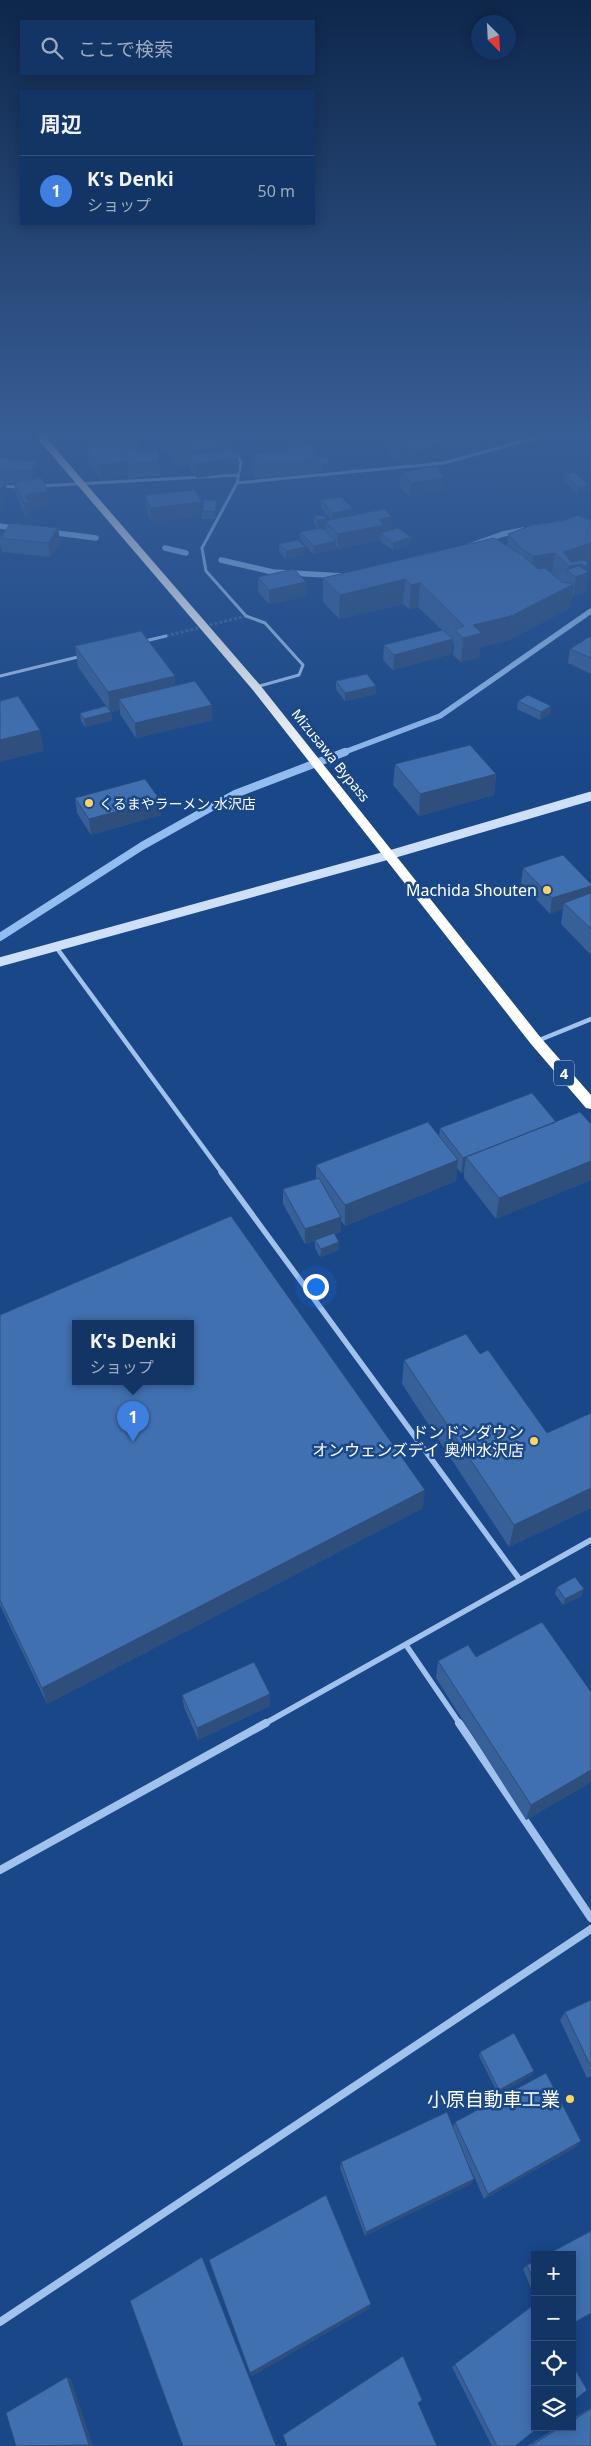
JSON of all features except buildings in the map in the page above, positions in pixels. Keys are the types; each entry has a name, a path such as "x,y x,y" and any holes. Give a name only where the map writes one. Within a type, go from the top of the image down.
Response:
{"highway":[{"name":"Mizusawa Bypass","path":"135,547 256,687 536,1041 591,1104"}],"street":[{"path":"202,547 206,571 246,616 265,623 303,665 299,675 256,687"},
{"path":"138,642 166,636"},
{"path":"0,676 83,656"},
{"path":"0,962 389,855 591,796"},
{"path":"56,947 520,1580"},
{"path":"536,1041 591,1019"},
{"path":"0,1870 591,1540"},
{"path":"406,1645 591,1918"},
{"path":"0,2322 591,1929"}],"waterway":[{"path":"165,548 186,553"},
{"path":"221,560 273,572 344,576"},
{"path":"342,753 440,716 591,611"},
{"path":"0,937 142,846 235,794 345,752"}],"tunnel":[{"path":"166,636 246,616"}],"place":[{"name":"くるまやラーメン 水沢店","path":"89,803"},
{"name":"Machida Shouten","path":"547,890"},
{"name":"ドンドンダウン オンウェンズデイ 奥州水沢店","path":"534,1441"},
{"name":"K's Denki","path":"133,1442"},
{"name":"小原自動車工業","path":"570,2099"}]}
